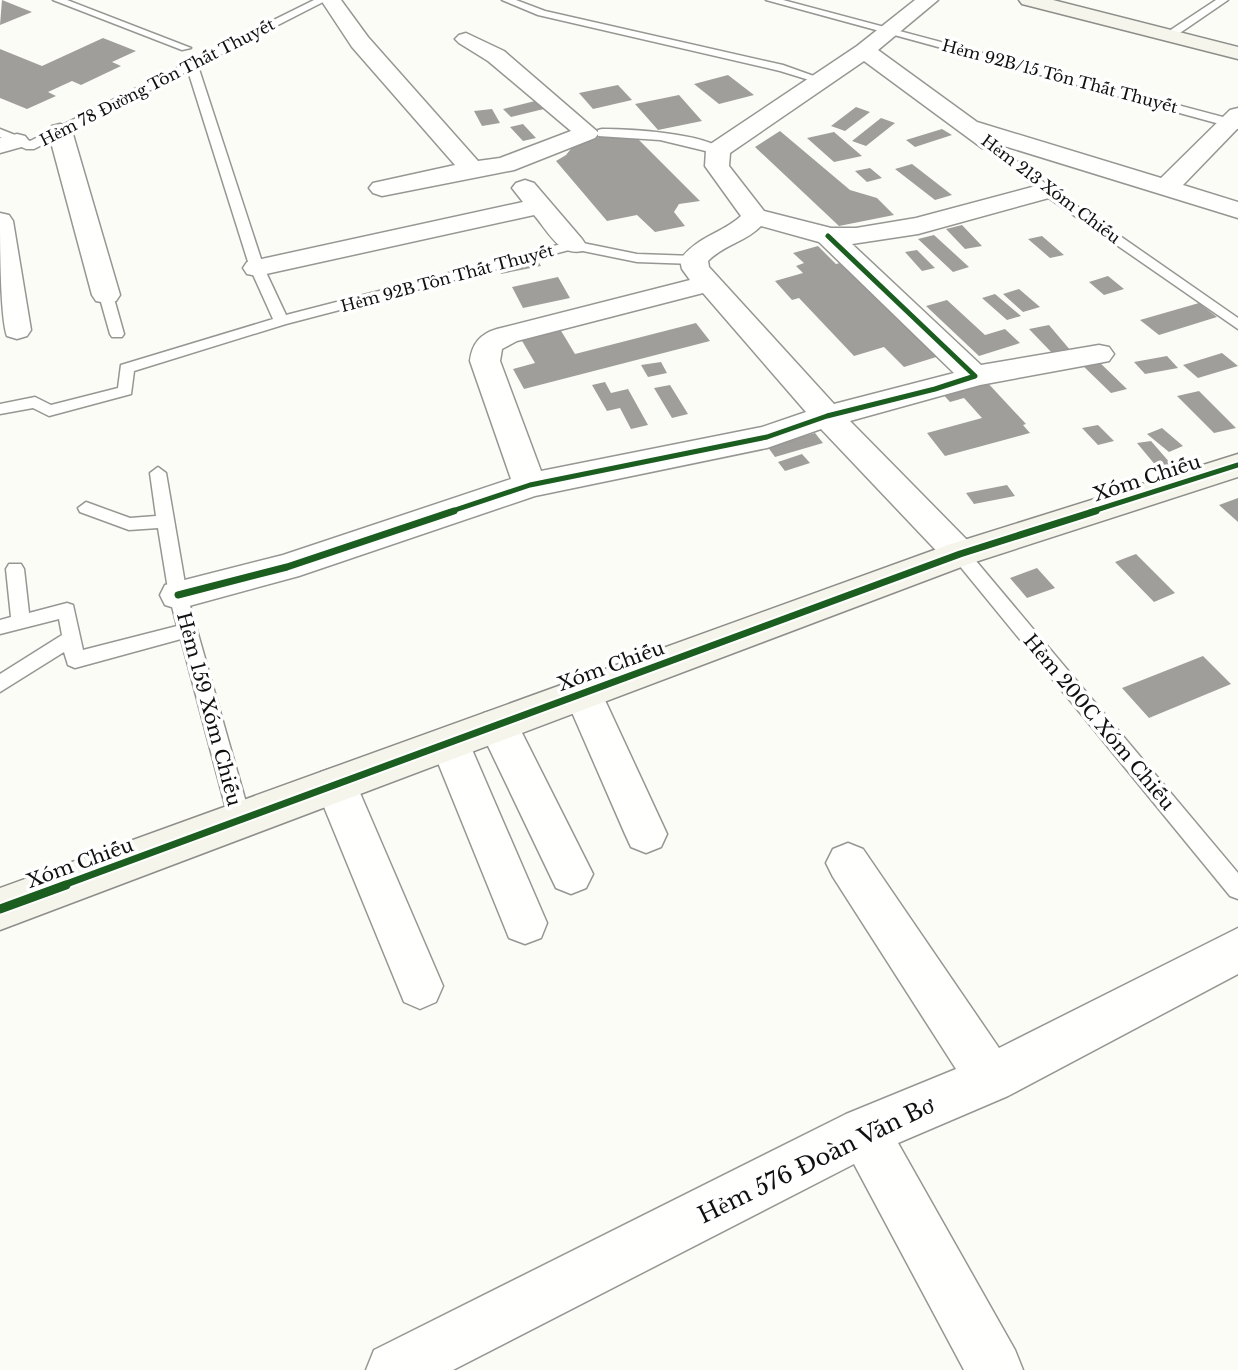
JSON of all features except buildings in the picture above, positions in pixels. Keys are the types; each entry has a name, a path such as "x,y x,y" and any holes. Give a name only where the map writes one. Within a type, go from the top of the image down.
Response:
{"street":[{"path":"331,0 360,42 472,169"},
{"path":"928,0 865,51 718,150 717,166 755,218 796,225 828,236 856,236 918,226 1047,191"},
{"path":"1029,0 1238,53"},
{"path":"382,188 472,169 505,165 587,133 496,56 466,39"},
{"name":"Hẻm 213 Xóm Chiếu","path":"865,51 971,128 1007,158"},
{"path":"1167,187 1236,121"},
{"path":"971,128 1238,210"},
{"path":"60,131 106,295"},
{"path":"505,165 573,245"},
{"path":"257,268 541,206"},
{"path":"702,272 707,245 740,231 755,218"},
{"path":"0,221 17,330"},
{"path":"828,236 975,376"},
{"path":"702,272 827,416 960,554"},
{"path":"530,485 485,361 490,342 702,272"},
{"path":"178,595 287,568 530,485 768,437 827,416 935,389 975,376 1099,354"},
{"name":"Xóm Chiếu","path":"0,909 960,554 1238,465"},
{"path":"583,694 646,834"},
{"path":"498,725 570,874"},
{"path":"450,743 525,923"},
{"path":"336,785 420,986"},
{"path":"848,863 991,1079"},
{"name":"Hẻm 576 Đoàn Văn Bơ","path":"394,1370 864,1132 991,1079 1238,950"},
{"path":"864,1132 995,1370"}],"lane":[{"path":"58,0 186,48"},
{"name":"Hẻm 78 Đường Tôn Thất Thuyết","path":"12,141 60,131 322,0"},
{"path":"507,0 542,13 783,68 819,80"},
{"name":"Hẻm 92B/15 Tôn Thất Thuyết","path":"771,0 1236,121"},
{"path":"809,10 822,0"},
{"path":"1170,36 1223,0"},
{"path":"192,66 257,268 281,321"},
{"path":"602,133 628,131 663,136 718,150"},
{"name":"Hẻm 213 Xóm Chiếu","path":"1007,158 1047,191 1238,325"},
{"name":"Hẻm 92B Tôn Thất Thuyết","path":"0,409 35,402 49,411 126,391 127,368 281,321 573,245 702,272"},
{"path":"106,295 117,334"},
{"name":"Hẻm 159 Xóm Chiếu","path":"158,473 178,595 240,820"},
{"path":"86,508 129,524 166,521"},
{"name":"Hẻm 200C Xóm Chiếu","path":"960,554 1238,889"},
{"path":"15,569 21,622"},
{"path":"0,627 67,610 75,660 188,631"},
{"path":"0,684 71,638"}],"cycle path":[{"path":"178,595 287,567 530,485 767,437 827,416 935,389 975,376 828,236"},
{"path":"0,909 960,554 1238,465"}]}
